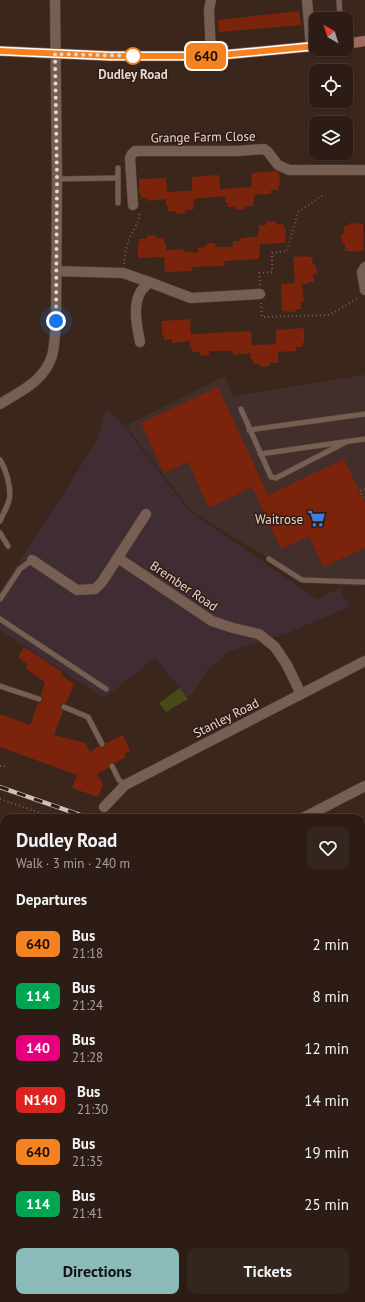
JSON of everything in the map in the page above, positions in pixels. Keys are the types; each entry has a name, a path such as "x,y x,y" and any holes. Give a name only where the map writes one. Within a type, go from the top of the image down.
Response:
{"street":[{"path":"0,404 38,379 52,356 56,321 57,179 55,0"},
{"path":"211,0 209,9 211,56"},
{"path":"307,0 309,13"},
{"path":"353,43 365,41"},
{"path":"0,51 110,56 211,56 309,46"},
{"name":"Grange Farm Close","path":"133,204 130,158 135,151 237,151 264,149 278,165 289,170 365,170"},
{"path":"362,294 362,272 365,266"},
{"path":"56,272 123,273 191,298 260,294"},
{"path":"140,342 136,323 137,299 141,291 149,282"},
{"path":"32,560 76,590 95,589 102,582 146,514"},
{"name":"Brember Road","path":"118,558 212,621 259,634 275,647 287,665 300,694"},
{"name":"Stanley Road","path":"104,807 124,785 365,661"},
{"path":"311,814 365,786"}],"lane":[{"path":"339,0 340,12"},
{"path":"118,168 118,203"},
{"path":"57,179 117,178"},
{"path":"241,409 271,477 276,478 346,442"},
{"path":"249,430 365,414"},
{"path":"260,454 365,439"},
{"path":"0,460 6,471 10,492 10,500 0,521"},
{"path":"0,533 8,546"},
{"path":"269,559 302,580 365,582"},
{"path":"0,599 20,569 32,560"},
{"path":"0,619 106,689"},
{"path":"0,686 39,699"},
{"path":"64,707 88,717 102,744"},
{"path":"112,766 119,780 124,785"}],"path":[{"path":"324,194 298,212 287,251 272,253 272,272 259,273 262,317 329,315 362,294"},
{"path":"123,273 130,236 138,224 139,211 133,204"},
{"path":"365,489 360,491 365,500"},
{"path":"0,766 7,766"},
{"path":"0,799 43,814"}],"shaded area":[{"path":"365,375 365,585 361,587 305,581 190,510 126,426 225,376 232,396"},
{"path":"106,409 122,423 188,510 317,599 340,588 349,607 288,633 230,651 207,670 189,698 155,658 104,698 0,630 0,592 97,441"}],"green space":[{"path":"180,688 188,699 166,712 159,703"}],"building":[{"path":"299,11 301,25 219,32 218,20"},
{"path":"276,171 279,173 279,190 271,190 271,194 254,195 253,206 245,206 245,209 236,210 235,207 228,207 228,203 225,202 226,196 194,199 193,210 185,210 185,213 176,214 175,211 168,211 166,199 148,201 148,198 141,198 139,193 139,179 166,178 167,192 192,191 192,177 219,175 220,189 251,187 252,173"},
{"path":"276,221 276,224 284,224 284,229 286,229 285,243 260,244 259,259 225,261 224,266 192,267 192,271 165,272 164,257 138,258 139,239 146,239 147,236 156,235 156,238 164,238 166,250 183,249 183,251 198,253 198,248 206,247 206,244 215,243 215,247 233,247 233,241 240,241 241,238 258,237 259,225 266,225 266,222"},
{"path":"349,223 363,224 364,251 345,251 345,243 342,243 341,234 344,233 344,226 349,226"},
{"path":"293,257 312,257 313,265 316,265 317,274 313,274 314,282 302,284 304,301 301,302 301,309 296,309 296,312 282,311 281,284 295,283"},
{"path":"190,319 191,334 251,331 252,345 276,344 276,330 304,328 303,347 296,347 296,351 278,352 278,363 270,363 270,366 261,367 260,364 253,364 253,360 250,359 251,353 233,355 233,351 209,351 209,355 200,356 199,352 192,352 192,348 190,348 190,341 172,343 172,339 164,340 164,335 162,335 162,321"},
{"path":"218,387 268,495 344,459 365,503 365,548 323,567 309,536 281,549 252,487 209,508 188,462 164,473 141,423"},
{"path":"24,647 62,672 61,675 74,684 66,703 63,703 60,706 63,711 54,735 85,743 90,752 99,746 101,748 104,747 106,743 123,735 130,751 124,754 126,757 115,764 113,762 110,763 108,768 97,774 103,784 98,797 72,788 77,775 0,747 0,714 30,725 38,703 43,700 41,695 45,682 25,668 28,665 18,657"}],"railway":[{"path":"0,787 78,814"}],"bus line":[{"name":"640","path":"0,51 110,56 211,56 309,47"}],"place":[{"name":"Dudley Road","path":"133,56"},
{"name":"Waitrose","path":"316,519"}],"route":[{"path":"56,321 57,179 55,54 139,56 133,56"}]}
